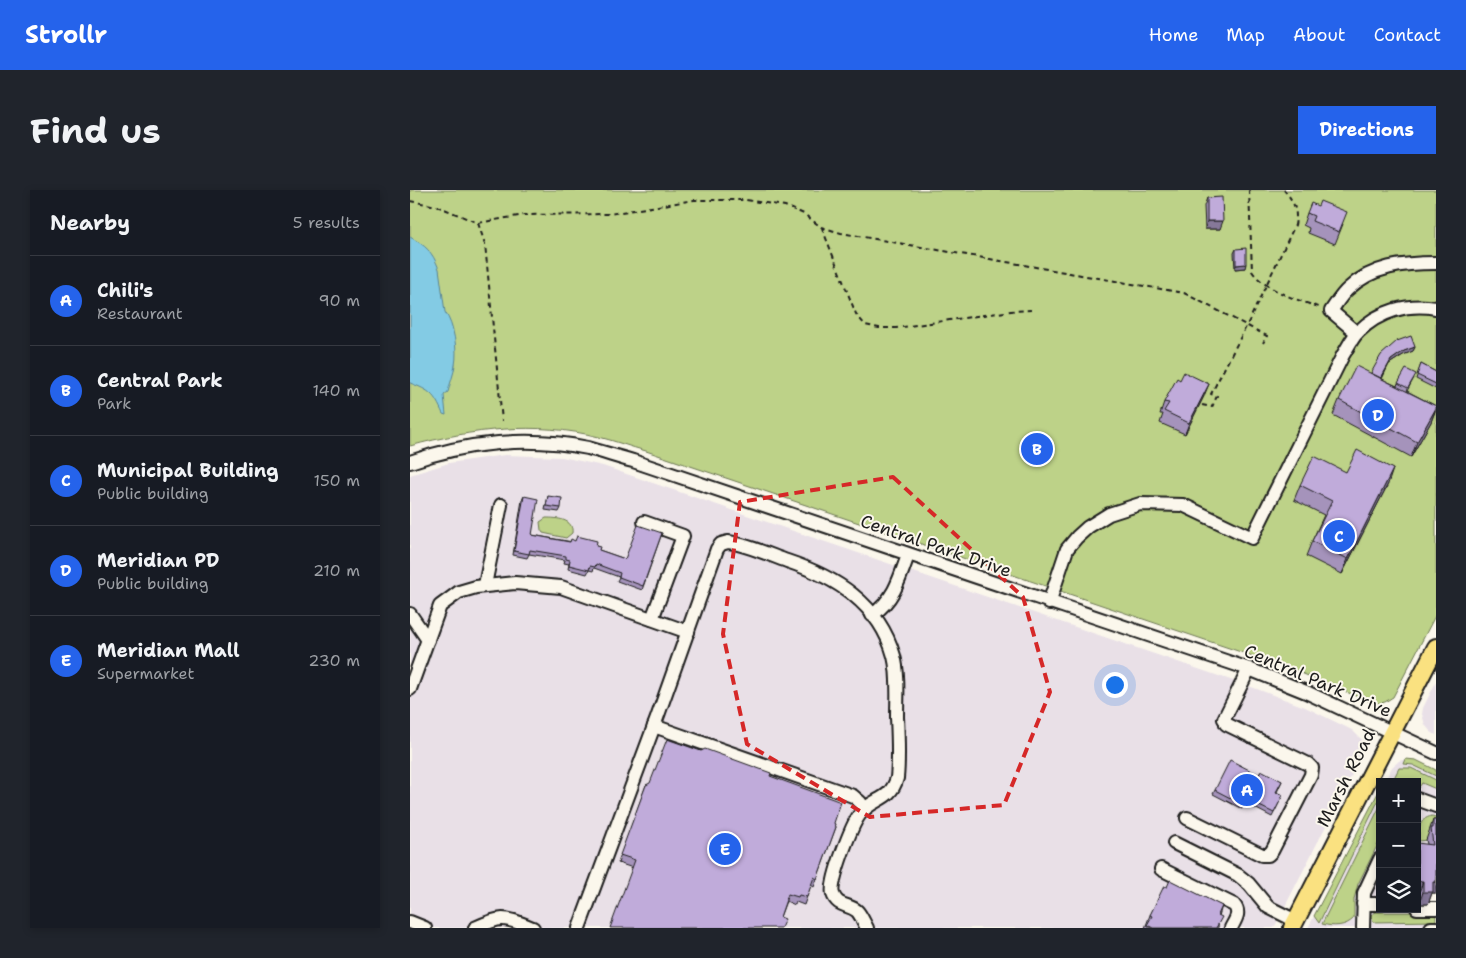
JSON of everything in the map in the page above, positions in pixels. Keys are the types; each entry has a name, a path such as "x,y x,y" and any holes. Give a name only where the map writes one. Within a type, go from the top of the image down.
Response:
{"main road":[{"name":"Marsh Road","path":"1294,924 1436,647"}],"street":[{"path":"1357,333 1331,311 1348,289 1366,275 1392,266 1436,262"},
{"path":"1049,603 1067,549 1077,537 1088,527 1109,514 1140,504 1183,505 1252,538 1336,369 1357,333 1373,319 1392,310 1411,306 1436,308"},
{"name":"Central Park Drive","path":"410,462 466,446 504,442 549,443 588,448 633,461 1249,669 1306,692 1436,753"},
{"path":"485,585 501,505"},
{"path":"644,522 683,536 652,619"},
{"path":"579,928 717,549 721,544 728,542 821,573 845,588 872,615 889,643 896,668 898,771 896,784 891,793 860,814 852,828 832,886 839,904 856,910 867,928"},
{"path":"872,615 890,599 908,555"},
{"path":"410,689 440,606 459,592 485,585 528,583 561,587 688,632"},
{"path":"410,614 428,640"},
{"path":"1187,818 1262,855 1268,855 1272,851 1311,775 1312,768 1308,764 1225,721 1249,669"},
{"path":"654,726 853,796 865,809"},
{"path":"1421,800 1436,806"},
{"path":"1174,843 1238,875 1249,884 1268,907 1294,924"},
{"path":"1363,928 1365,888 1376,867"},
{"path":"1161,869 1234,905 1238,915 1231,928"},
{"path":"1363,904 1376,904"},
{"path":"475,928 500,918 533,928"},
{"path":"410,922 425,928"},
{"path":"1431,928 1436,928"}],"path":[{"path":"1248,190 1252,270 1256,277 1267,285 1301,302 1331,311"},
{"path":"1202,405 1212,407 1217,396 1211,394 1267,285 1295,225 1296,211 1290,196 1284,190"},
{"path":"410,200 437,206 478,223 524,215 609,214 694,200 727,199 785,206 804,214 821,227 841,233 1184,293 1266,336 1263,343"},
{"path":"478,223 485,244 502,421"},
{"path":"821,227 856,314 865,326 896,328 1011,310 1031,310"}],"highlighted area":[{"path":"893,477 1023,597 1050,692 1004,805 870,817 747,744 723,634 740,502"}],"shaded area":[{"path":"505,455 562,457 603,466 1257,689 1305,707 1352,730 1362,740 1361,757 1274,928 410,928 410,475 449,463"},
{"path":"1436,682 1436,735 1425,725 1422,714"},
{"path":"1406,759 1416,760 1436,770 1436,928 1308,928 1376,797 1376,913 1421,913 1421,778 1386,778 1392,767 1399,761"}],"green space":[{"path":"410,190 1436,190 1436,614 1393,697 1385,702 1375,704 1294,670 646,451 605,439 575,432 528,428 480,431 410,446"},
{"path":"546,518 560,519 568,522 572,528 572,533 566,538 543,533 540,522"},
{"path":"1406,759 1416,760 1436,770 1436,776 1413,765 1404,764"},
{"path":"1399,768 1411,768 1436,780 1436,789 1422,783 1421,784 1421,778 1394,778"},
{"path":"1376,797 1376,805 1319,923 1314,916"},
{"path":"1376,814 1376,848 1358,884 1354,899 1354,918 1339,926 1322,924"},
{"path":"1427,817 1436,817 1436,832 1428,840 1421,841 1421,824"},
{"path":"1376,912 1436,912 1436,921 1374,922 1371,915"}],"water":[{"path":"410,237 431,253 439,269 445,312 451,324 454,338 456,359 448,392 444,395 446,415 443,414 431,394 423,388 410,383"}],"building":[{"path":"1222,197 1223,221 1207,221 1207,198"},
{"path":"1320,201 1347,212 1339,232 1312,221 1314,216 1307,213 1311,203 1318,206"},
{"path":"1246,248 1246,264 1236,265 1236,249"},
{"path":"1411,336 1415,347 1404,351 1391,360 1381,378 1371,373 1381,355 1397,341"},
{"path":"1421,364 1436,372 1436,384 1417,375"},
{"path":"1356,366 1436,406 1417,442 1339,400"},
{"path":"1406,369 1416,374 1408,388 1398,383"},
{"path":"1184,372 1209,384 1189,423 1164,411 1169,403 1164,402 1177,378 1180,380"},
{"path":"1357,450 1393,469 1348,559 1312,541 1332,501 1300,485 1314,456 1346,472"},
{"path":"524,496 538,499 532,535 570,542 571,539 575,541 577,536 597,541 596,546 600,547 599,550 625,559 638,525 662,533 643,586 619,577 620,573 596,564 595,567 590,566 589,570 569,565 570,560 566,559 566,556 530,550 529,554 514,551"},
{"path":"548,496 562,498 561,508 546,506"},
{"path":"667,739 701,751 705,749 771,773 770,776 841,802 834,823 836,827 817,879 814,877 807,897 788,894 780,917 785,919 781,928 610,928 635,860 620,855 646,785 650,783"},
{"path":"1230,760 1259,775 1261,770 1282,781 1276,792 1283,795 1274,813 1247,800 1244,805 1215,790"},
{"path":"1433,820 1436,820 1436,882 1433,882 1433,892 1423,892 1423,881 1421,881 1421,844 1433,845 1431,828 1433,828"},
{"path":"1170,880 1222,906 1218,915 1222,917 1216,928 1153,928 1147,925 1164,886 1167,887"}],"place":[{"name":"Meridian PD","path":"1378,415"},
{"name":"Central Park","path":"1037,449"},
{"name":"Municipal Building","path":"1339,536"},
{"name":"Chili's","path":"1247,790"},
{"name":"Meridian Mall","path":"725,849"}]}
